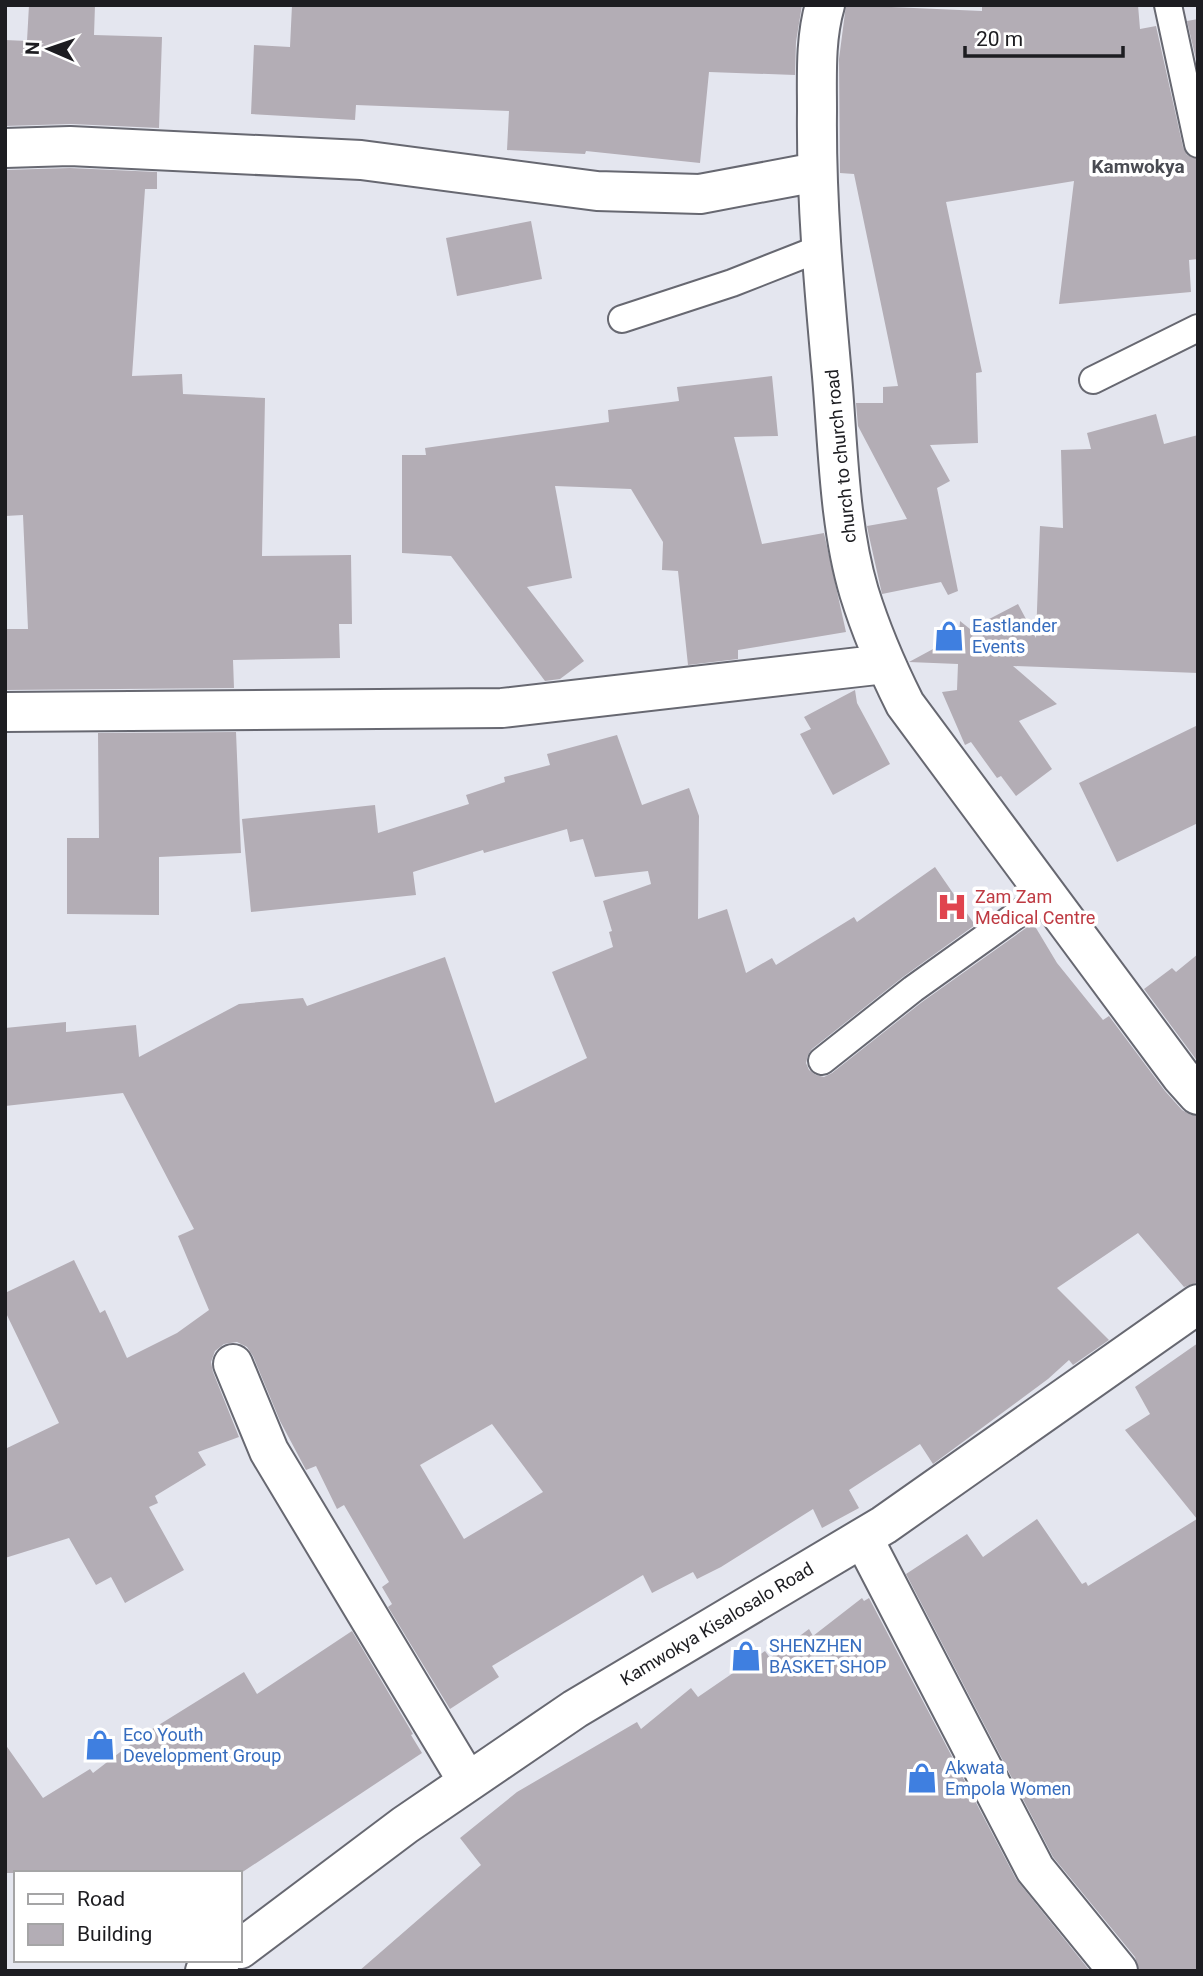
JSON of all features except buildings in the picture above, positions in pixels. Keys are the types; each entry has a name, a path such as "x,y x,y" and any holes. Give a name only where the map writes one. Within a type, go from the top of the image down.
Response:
{"street":[{"name":"church to church road","path":"825,5 820,22 817,61 817,172 821,248 844,514 858,590 885,664 905,704 1181,1076 1198,1095"},
{"path":"5,148 71,146 361,160 597,191 700,194 817,172"},
{"path":"5,712 502,708 885,664"},
{"name":"Kamwokya Kisalosalo Road","path":"242,1947 405,1825 575,1709 863,1538 1198,1304"},
{"path":"233,1364 269,1451 468,1782"},
{"path":"863,1538 1035,1869 1118,1971"}],"lane":[{"path":"1168,5 1198,144"},
{"path":"622,319 732,283 821,248"},
{"path":"1093,380 1198,328"},
{"path":"822,1061 913,989 1046,894"}],"place":[{"name":"Eastlander Events","path":"949,636"},
{"name":"Zam Zam Medical Centre","path":"952,907"},
{"name":"SHENZHEN BASKET SHOP","path":"746,1656"},
{"name":"Eco Youth Development Group","path":"100,1745"},
{"name":"Akwata Empola Women","path":"922,1778"}],"district":[{"name":"Kamwokya","path":"1138,166"}]}
